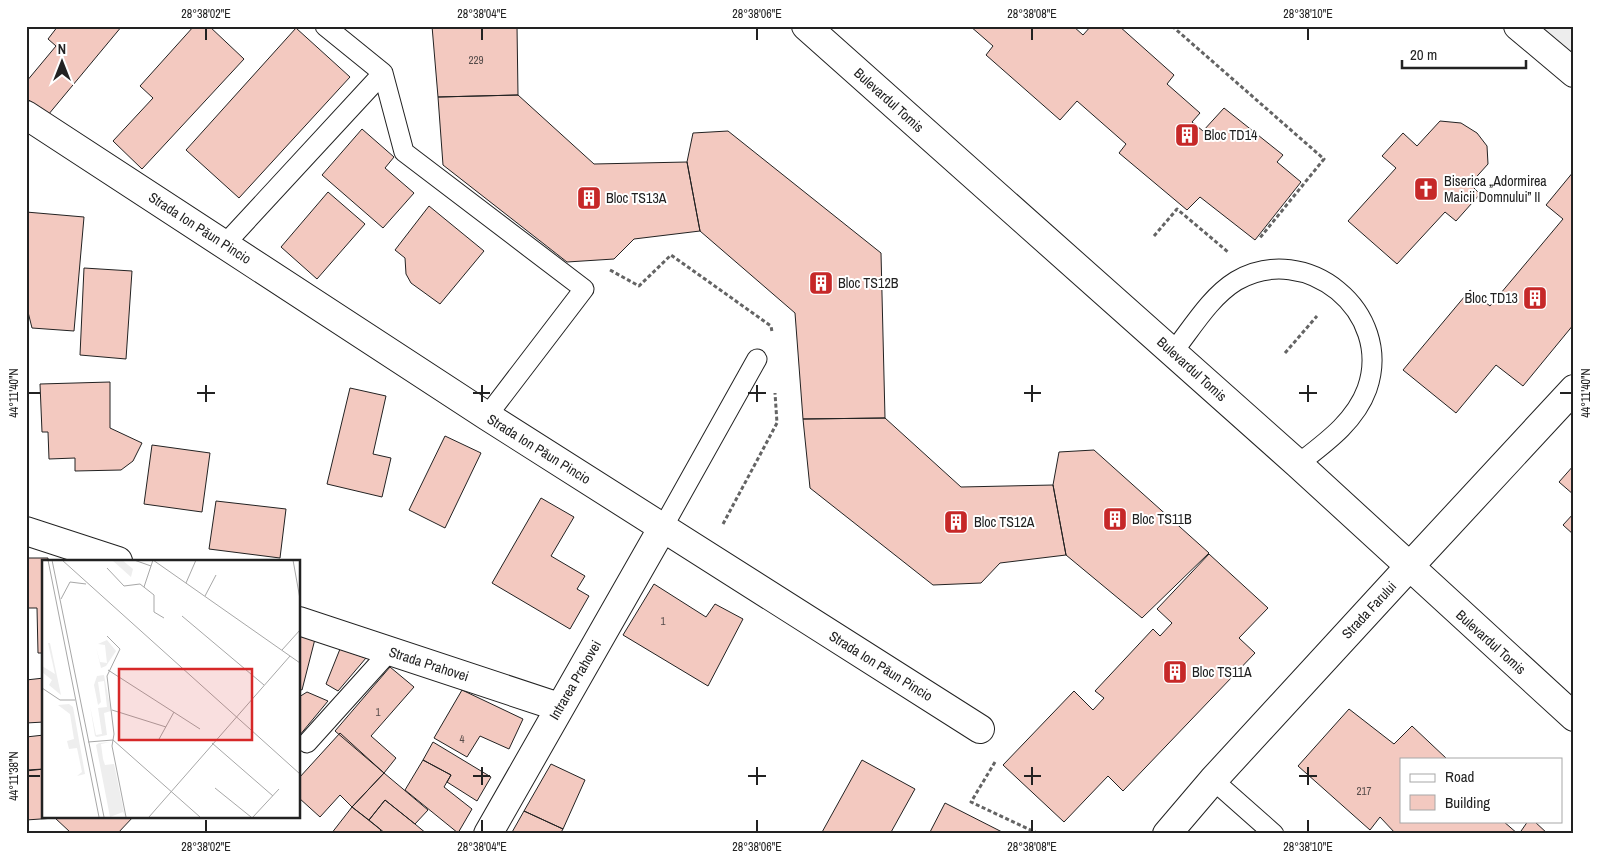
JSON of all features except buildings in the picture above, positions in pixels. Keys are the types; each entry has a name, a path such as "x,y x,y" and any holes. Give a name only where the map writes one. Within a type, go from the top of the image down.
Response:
{"street":[{"name":"Bulevardul Tomis","path":"806,26 1298,464 1574,717"},
{"path":"1518,26 1574,72"},
{"name":"Strada Ion Păun Pincio","path":"26,115 487,416 980,729"},
{"name":"Strada Farului","path":"1167,834 1213,780 1574,389"},
{"name":"Intrarea Prahovei","path":"488,834 663,527"},
{"path":"26,531 115,560"},
{"name":"Strada Prahovei","path":"300,621 559,707"}],"lane":[{"path":"325,26 383,73 404,152 584,289 487,416"},
{"path":"225,244 383,73"},
{"path":"1173,352 1220,294 1237,281 1257,272 1278,270 1300,272 1321,279 1339,290 1354,306 1364,325 1370,346 1371,367 1367,388 1358,408 1344,425 1331,438 1298,464"},
{"path":"663,527 757,358"},
{"path":"307,743 390,651"},
{"path":"1213,780 1274,834"}],"path":[{"path":"1172,26 1324,159 1258,240"},
{"path":"1154,236 1177,209 1233,256"},
{"path":"1284,353 1339,290"},
{"path":"995,762 971,802 1039,834"}],"shaded area":[{"path":"1535,26 1574,26 1574,59"}],"place":[{"name":"Bloc TD14","path":"1187,135"},
{"name":"Biserica „Adormirea Maicii Domnului” II","path":"1426,189"},
{"name":"Bloc TS13A","path":"589,198"},
{"name":"Bloc TS12B","path":"821,283"},
{"name":"Bloc TD13","path":"1535,298"},
{"name":"Bloc TS11B","path":"1115,519"},
{"name":"Bloc TS12A","path":"956,522"},
{"name":"Bloc TS11A","path":"1175,672"}]}
